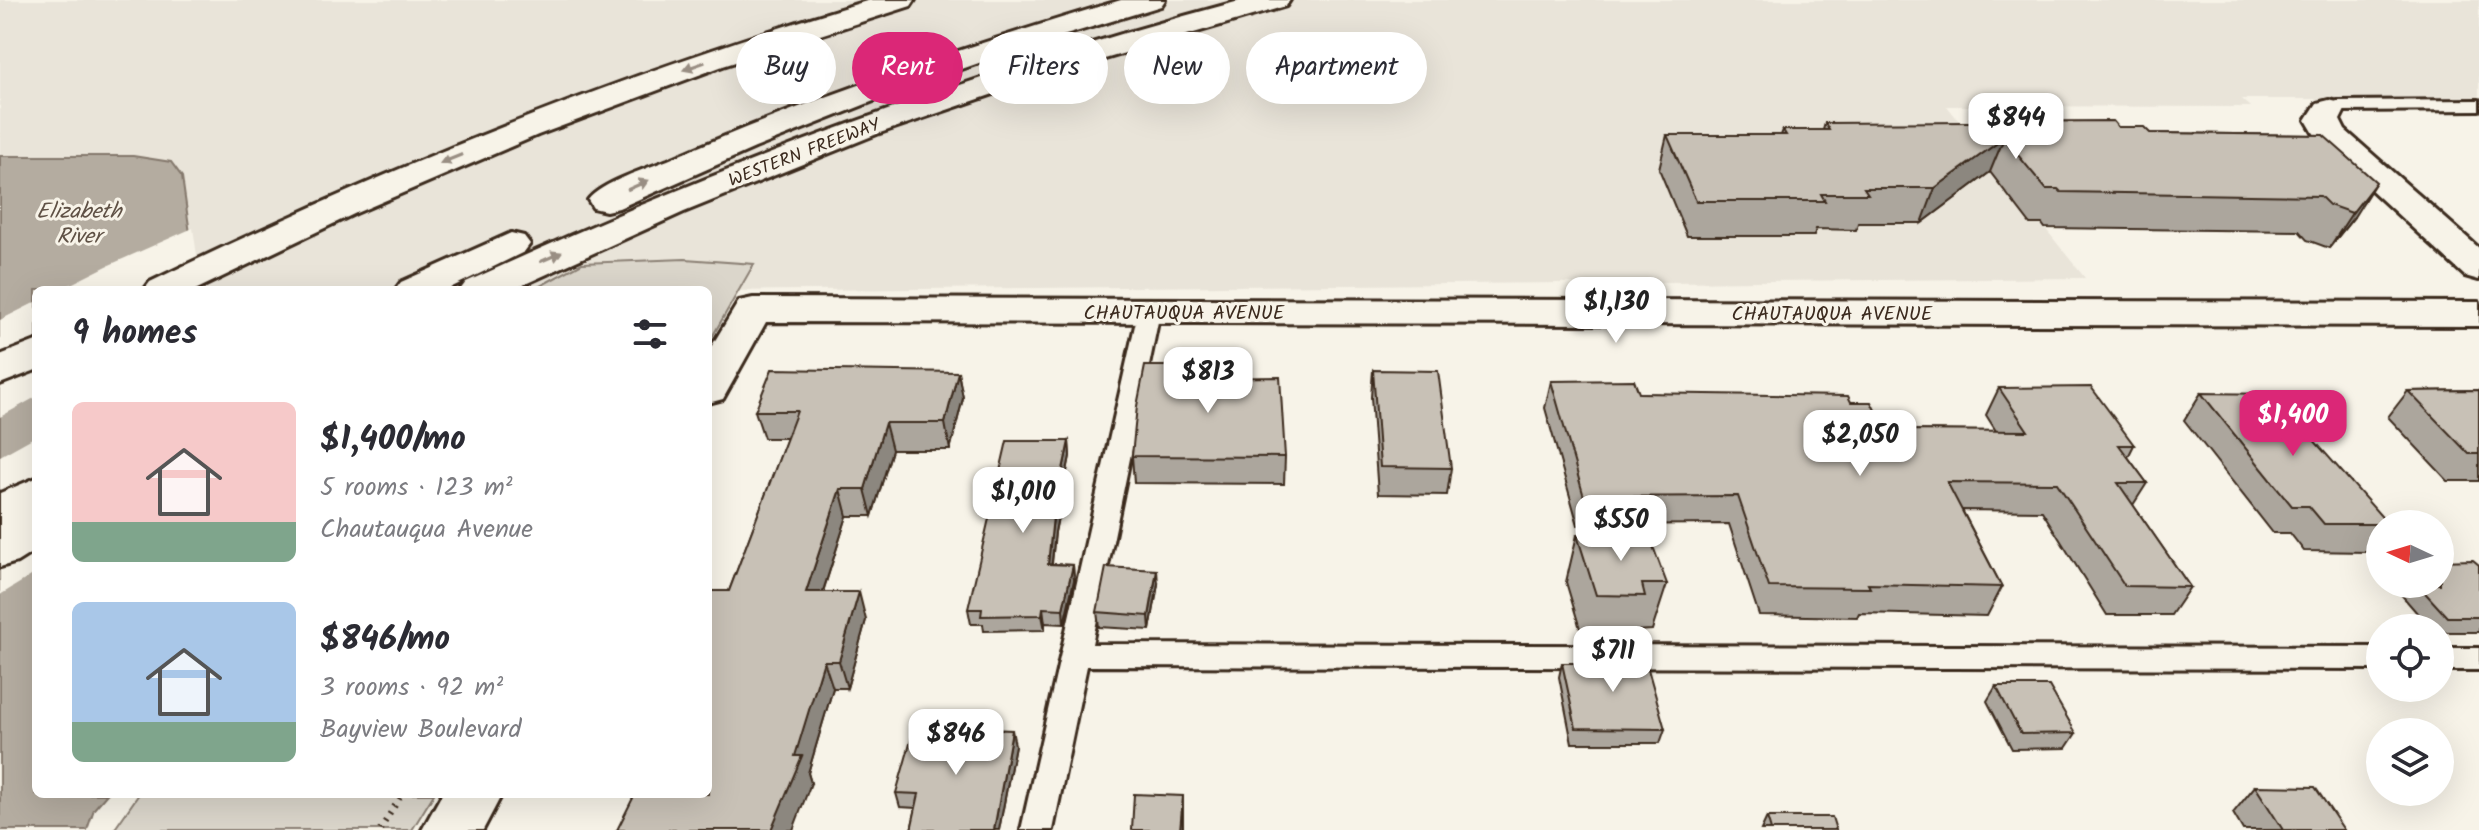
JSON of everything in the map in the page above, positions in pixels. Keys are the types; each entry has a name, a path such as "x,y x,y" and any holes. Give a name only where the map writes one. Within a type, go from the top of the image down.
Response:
{"main road":[{"path":"173,286 422,171 582,106 799,30 901,0"},
{"path":"424,286 674,169 823,109 979,52 1151,0"},
{"name":"WESTERN FREEWAY","path":"489,286 665,207 887,121 1020,74 1276,0"},
{"path":"2329,110 2323,120 2331,135 2479,268"},
{"name":"CHAUTAUQUA AVENUE","path":"712,382 753,310 2479,314"},
{"path":"0,371 32,356"},
{"path":"0,514 32,496"},
{"path":"0,549 32,530"},
{"path":"452,830 471,798"}],"lane":[{"path":"2329,110 2337,106 2479,105"},
{"path":"1037,830 1149,312"},
{"path":"1075,655 2366,658"},
{"path":"2454,659 2479,659"}],"path":[{"path":"380,830 400,798"}],"shaded area":[{"path":"0,0 2479,0 2479,99 2242,99 2251,107 1947,106 2085,278 712,291 712,286 197,286 182,177 133,156 0,156"},
{"path":"685,259 754,264 712,337 712,286 540,286 582,263"},
{"path":"136,798 432,798 412,830 114,830"}],"water":[{"name":"Elizabeth River","path":"0,156 133,156 171,162 182,177 197,286 32,286 32,798 104,798 94,809 87,830 0,830"}],"pier":[{"path":"193,228 201,286 67,286"},
{"path":"32,304 32,399 0,417 0,320"},
{"path":"32,438 32,575 0,595 0,456"}],"building":[{"path":"2113,121 2118,127 2144,127 2150,133 2323,135 2376,182 2352,213 2329,205 2320,196 2061,192 2046,189 2004,138 1935,188 1864,188 1868,194 1821,194 1825,201 1696,201 1667,135 1786,135 1783,130 1829,130 1825,123"},
{"path":"1145,366 1200,366 1200,378 1280,377 1285,457 1132,456"},
{"path":"772,369 958,372 945,423 885,423 865,489 840,489 806,592 859,592 839,661 824,661 795,756 802,756 771,830 617,830 633,798 712,798 712,591 729,591 797,411 755,411"},
{"path":"1373,370 1438,371 1451,468 1380,467"},
{"path":"1634,380 1639,393 1848,396 1851,402 1871,402 1885,430 2028,431 1999,388 2091,387 2134,445 2119,445 2147,483 2118,483 2190,587 2125,586 2057,483 1947,482 2002,587 1868,584 1870,588 1769,587 1738,496 1584,497 1551,381"},
{"path":"2479,390 2479,454 2469,454 2408,391"},
{"path":"2201,393 2273,394 2376,510 2366,510 2366,524 2324,524 2309,506 2292,506"},
{"path":"1007,441 1069,441 1053,517 1048,564 1073,565 1063,609 1043,608 1042,615 981,616 982,609 968,609"},
{"path":"1648,533 1667,584 1642,584 1645,596 1596,595 1577,535"},
{"path":"2473,560 2479,565 2479,617 2444,614 2430,598 2454,598 2454,561"},
{"path":"1106,567 1157,570 1149,616 1097,612"},
{"path":"1597,655 1644,655 1665,729 1576,728 1562,663 1599,663"},
{"path":"1996,686 2049,686 2076,733 2021,734"},
{"path":"915,726 1012,730 994,830 911,830 919,794 896,793"},
{"path":"2255,786 2315,787 2344,830 2283,830"},
{"path":"1134,794 1183,796 1180,830 1132,830"},
{"path":"1767,817 1832,817 1836,830 1771,830"}]}
